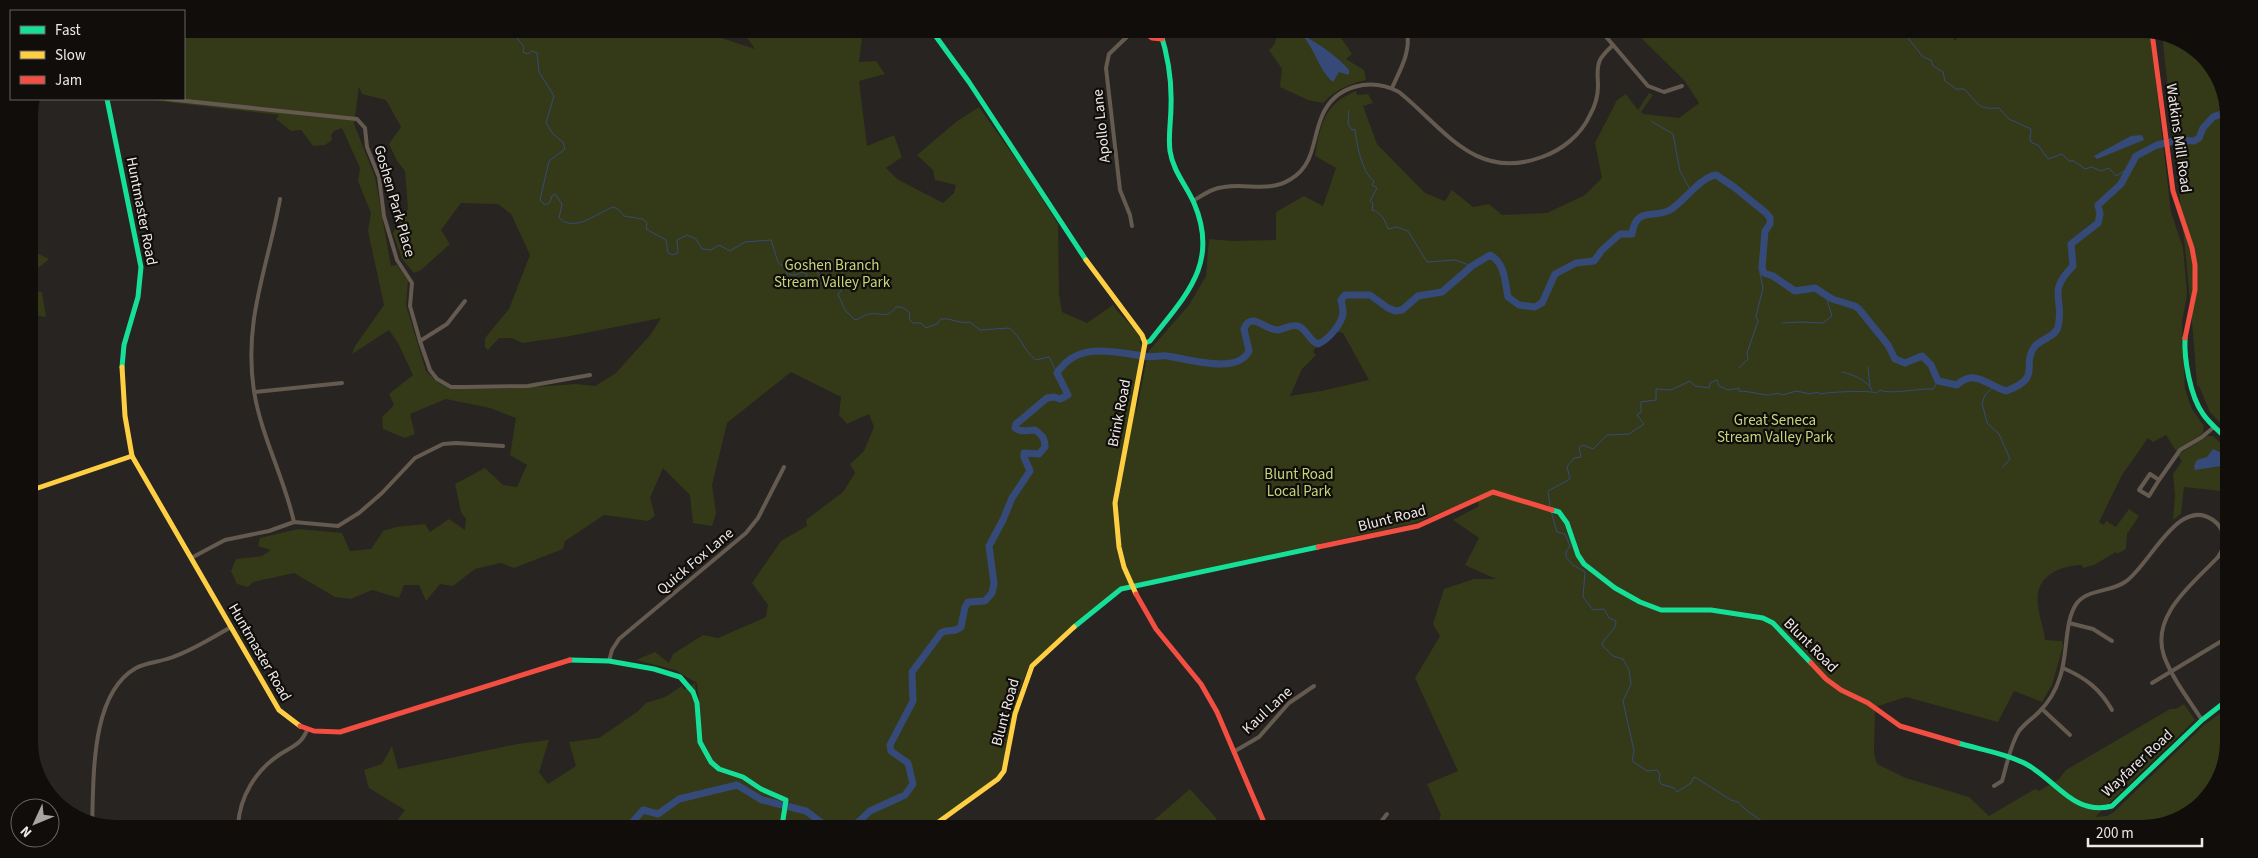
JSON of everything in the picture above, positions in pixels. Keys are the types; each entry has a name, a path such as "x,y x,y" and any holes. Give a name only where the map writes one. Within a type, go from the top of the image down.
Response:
{"street":[{"path":"936,37 969,82 1088,262 1142,335 1145,343 1150,341 1187,296 1200,271 1204,234 1193,201 1177,174 1170,152 1171,78 1162,39 1151,37"},
{"name":"Apollo Lane","path":"1127,37 1109,54 1106,68 1120,190 1130,215 1132,226"},
{"path":"1392,88 1405,57 1407,37"},
{"path":"1606,37 1648,86 1654,90 1664,92 1682,86"},
{"name":"Watkins Mill Road","path":"2153,38 2170,178 2192,248 2196,273 2195,290 2185,340 2186,367 2199,406 2220,433"},
{"path":"1193,201 1208,192 1223,187 1269,188 1293,178 1301,171 1311,156 1322,116 1332,100 1346,90 1356,86 1371,84 1392,88 1406,97 1448,138 1467,152 1495,162 1527,162 1550,154 1561,148 1583,127 1597,99 1599,61 1613,46"},
{"name":"Huntmaster Road","path":"107,100 141,267 140,285 122,358 126,426 132,456 279,710 290,722 307,730 323,733 340,732 571,660 610,661 671,673 684,680 691,688 695,698 700,742 710,761 720,769 743,777 761,789 784,798 786,807 783,820"},
{"name":"Goshen Park Place","path":"177,100 352,117 362,122 365,128 367,147 379,177 384,216 397,260 412,283 410,306 420,341 430,370 437,378 451,387 528,386 590,375"},
{"path":"280,199 273,238 253,318 251,354 254,392 260,418 294,522"},
{"path":"420,341 428,338 447,324 465,301"},
{"name":"Brink Road","path":"1145,343 1118,479 1115,503 1119,546 1131,586 1156,630 1201,684 1217,712 1263,820"},
{"path":"254,392 342,383"},
{"path":"2160,480 2150,474 2139,490 2149,496 2160,480 2180,450 2202,437 2214,427"},
{"path":"191,558 225,540 294,522 338,526 382,493 415,458 443,444 503,446"},
{"path":"38,488 132,456"},
{"name":"Quick Fox Lane","path":"610,661 612,650 619,639 746,533 758,518 784,467"},
{"name":"Blunt Road","path":"942,820 998,779 1004,771 1015,714 1032,666 1112,595 1131,586 1418,526 1493,492 1559,512 1564,518 1581,560 1588,569 1615,588 1640,602 1660,610 1711,610 1768,620 1816,670 1834,685 1868,703 1900,726 1924,734"},
{"path":"1994,786 2002,781 2019,731 2042,709 2054,691 2063,668 2071,614 2078,602 2090,594 2117,587 2131,578 2172,527 2193,515 2209,517 2220,527"},
{"path":"2202,720 2172,671 2161,645 2162,626 2172,607 2220,554"},
{"path":"2069,624 2093,629 2112,641"},
{"path":"92,816 95,757 106,706 117,684 137,668 184,653 231,627"},
{"path":"2152,683 2220,642"},
{"path":"2063,668 2080,675 2092,684 2104,697 2112,710"},
{"name":"Kaul Lane","path":"1235,751 1259,737 1289,703 1314,686"},
{"name":"Wayfarer Road","path":"1924,734 2009,758 2033,767 2049,783 2074,799 2095,809 2104,810 2127,792 2202,720 2220,706"},
{"path":"2042,709 2070,735"},
{"path":"239,820 244,798 254,780 274,759 300,743 307,730"},
{"path":"1383,820 1388,814"}],"green space":[{"name":"Great Seneca Stream Valley Park","path":"185,37 718,37 755,49 745,37 862,37 859,62 876,61 885,74 859,81 867,146 894,135 902,157 886,168 897,179 943,203 954,193 956,185 935,180 933,170 917,155 956,122 979,107 1025,172 1058,224 1059,293 1062,312 1087,323 1113,305 1140,336 1141,340 1139,343 1144,343 1139,358 1136,414 1148,352 1189,305 1206,276 1209,239 1233,241 1276,240 1276,212 1304,196 1323,206 1336,168 1315,156 1319,134 1330,109 1345,96 1356,91 1357,95 1368,94 1373,103 1363,106 1377,144 1425,193 1445,201 1452,190 1473,207 1489,204 1502,215 1547,213 1585,195 1602,178 1595,143 1617,100 1626,94 1638,110 1649,93 1653,95 1641,112 1643,114 1679,118 1699,103 1684,80 1640,37 1952,37 1955,41 1958,37 2151,38 2171,212 2183,248 2187,295 2182,322 2185,389 2192,409 2204,426 2203,433 2176,451 2166,435 2153,442 2148,438 2122,475 2099,522 2104,525 2106,521 2116,527 2129,509 2139,516 2127,534 2126,549 2117,554 2116,552 2094,565 2083,568 2081,565 2072,566 2056,571 2044,580 2038,595 2045,640 2062,641 2063,646 2052,685 2042,702 2014,691 1998,722 1906,697 1875,707 1874,753 1877,764 1906,778 1969,797 1989,816 2035,789 2039,791 2059,779 2066,770 2170,709 2176,709 2184,704 2195,720 2095,817 2107,816 2114,812 2204,725 2220,714 2220,752 2216,767 2207,786 2198,798 2177,812 2157,819 1439,820 1441,815 1427,784 1458,771 1415,678 1440,636 1433,624 1444,589 1474,579 1496,579 1465,565 1479,538 1453,520 1479,506 1476,498 1415,523 1120,587 1029,666 1019,691 1002,768 996,778 940,820 398,820 405,810 369,788 364,770 382,764 392,746 398,769 517,744 549,740 539,772 548,784 576,766 569,742 599,738 637,712 646,703 665,697 682,686 684,690 695,683 698,710 700,710 697,683 675,670 636,660 655,652 669,663 673,654 703,635 718,638 766,617 768,605 752,583 781,541 807,526 806,520 843,492 855,473 850,464 864,451 874,427 869,414 847,424 839,415 841,397 791,372 727,423 712,485 716,513 712,526 693,523 690,495 663,468 650,498 655,516 648,521 604,515 565,541 563,549 514,568 501,563 475,569 453,586 440,584 426,601 419,585 404,585 399,598 372,590 351,599 335,597 294,573 253,582 248,587 237,584 231,571 236,559 262,556 271,550 258,546 260,538 298,529 342,533 350,551 371,549 383,531 396,527 425,524 430,532 449,519 465,530 466,519 461,512 455,484 485,468 503,485 517,487 527,465 510,455 516,418 490,408 446,399 410,414 415,434 405,438 383,429 382,417 394,405 389,394 413,375 398,343 389,330 352,354 355,346 384,305 368,231 371,213 358,181 360,168 342,128 334,131 331,135 332,140 325,145 313,146 301,130 291,131 276,119 279,115 150,100 185,100","holes":["359,87 362,94 386,100 401,127 389,144 397,161 405,171 408,209 393,233 402,259 414,273 421,270 450,244 441,230 461,203 498,204 511,214 530,255 509,309 485,338 485,347 488,350 499,338 512,338 522,343 565,337 661,318 651,334 616,373 595,386 576,384 506,389 450,389 437,382 426,371 406,305 408,281 397,265 391,266 375,177 354,124","1337,332 1343,333 1369,380 1290,396 1302,369 1316,355 1313,352 1318,344"]},
{"path":"1277,37 1340,37 1352,54 1346,59 1364,70 1366,80 1343,88 1332,94 1323,103 1308,100 1280,87 1282,69 1269,50 1274,45"},
{"path":"2163,41 2177,46 2198,60 2215,86 2219,101 2220,423 2210,412 2199,386 2197,386 2186,254"},
{"path":"38,254 49,259 38,268"},
{"path":"38,291 42,292 46,317 38,316"},
{"path":"2207,436 2213,436 2220,442 2220,491 2184,487 2181,514 2173,520 2175,495 2173,474 2182,461 2178,455"},
{"path":"1190,789 1217,819 1216,820 1154,820"}],"water":[{"path":"1304,37 1321,46 1339,59 1349,70 1349,75 1339,72 1333,82 1324,71"},
{"path":"2142,135 2144,140 2097,159 2094,156 2131,136"},
{"path":"2213,449 2220,452 2220,466 2195,470 2194,466 2197,460 2207,457"}],"waterway":[{"path":"516,37 524,47 523,52 528,54 532,51 537,53 539,72 554,96 546,123 553,134 563,142 565,149 549,161 540,200 545,205 550,202 555,194 562,204 559,218 565,222 579,223 613,207 618,209 624,216 643,219 647,223 646,229 666,240 668,253 672,255 678,253 677,240 687,235 696,239 702,249 711,250 719,245 730,251 745,242 771,240 778,262 785,268 787,274 806,273 807,277 804,286 808,289 822,283 822,278 817,272 817,267 820,263 829,259 838,266 845,280 838,294 845,310 855,320 868,314 884,315 893,311 896,307 902,307 910,313 909,319 913,323 921,323 926,328 937,324 941,319 970,322 980,330 1009,328 1017,335 1028,353 1036,360 1049,357 1057,373"},
{"path":"1907,37 1923,57 1931,60 1933,66 1943,72 1945,81 1956,89 1964,89 1982,107 1999,108 2009,119 2031,129 2030,140 2038,145 2048,159 2062,154 2069,161 2074,161 2085,169 2092,167 2101,171 2109,168 2116,176 2131,167"},
{"path":"1349,111 1348,124 1352,130 1355,129 1358,149 1363,164 1374,181 1372,185 1377,188 1370,201 1373,203 1372,210 1382,217 1388,229 1397,227 1408,231 1427,262 1455,260 1472,266"},
{"path":"860,820 870,811 905,795 913,784 908,763 891,751 890,745 913,701 912,672 941,633 961,627 965,607 968,602 985,601 992,593 994,583 989,546 1012,498 1030,471 1024,453 1039,454 1045,447 1044,439 1035,430 1018,430 1015,428 1016,424 1047,398 1054,397 1060,399 1068,395 1057,373 1065,363 1075,356 1096,351 1108,351 1147,357 1167,356 1212,364 1224,364 1243,358 1249,351 1244,329 1251,321 1278,330 1290,326 1298,326 1318,344 1330,335 1340,322 1343,313 1341,300 1345,295 1370,295 1388,308 1395,311 1402,310 1418,296 1442,292 1472,266 1490,255 1499,263 1505,279 1508,297 1519,305 1535,307 1542,303 1555,274 1576,263 1594,261 1602,250 1620,234 1632,234 1634,225 1642,216 1670,210 1704,180 1716,175 1734,187 1770,218 1770,224 1765,231 1762,268 1764,273 1773,276 1795,291 1815,288 1832,299 1855,306 1888,345 1895,359 1905,363 1922,356 1931,365 1938,381 1957,385 1964,380 1976,378 2006,391 2024,381 2028,376 2029,360 2035,346 2057,330 2060,317 2058,290 2060,283 2073,266 2071,244 2098,223 2100,214 2098,205 2121,184 2136,156 2157,145 2179,140 2194,141 2199,138 2203,128 2213,117 2220,114"},
{"path":"1651,121 1673,134 1680,171 1692,193"},
{"path":"1739,368 1748,359 1747,353 1758,321 1756,316 1763,288 1759,268 1762,268"},
{"path":"1783,323 1823,323 1832,316 1825,294"},
{"path":"1868,367 1870,386"},
{"path":"1842,372 1863,380 1872,390"},
{"path":"1550,507 1548,491 1570,479 1567,467 1574,458 1581,457 1579,448 1583,445 1593,449 1607,435 1629,434 1644,424 1637,415 1641,412 1641,402 1656,400 1656,389 1671,390 1690,381 1695,386 1709,388 1710,383 1717,380 1719,386 1728,390 1739,388 1739,391 1767,395 1783,395 1796,391 1810,394 1818,392 1820,394 1876,393 1880,390 1890,392 1933,389 1938,381"},
{"path":"1994,386 1985,395 1982,403 1987,423 1999,434 2010,459 2003,467"},
{"path":"1551,511 1557,532 1565,534 1570,546 1566,552 1566,557 1573,565 1585,572 1583,597 1593,610 1604,609 1609,618 1616,621 1616,625 1602,645 1613,656 1623,659 1629,670 1631,684 1623,701 1634,751 1632,761 1647,771 1657,770 1660,774 1659,780 1661,784 1674,788 1677,792 1691,783 1694,777 1731,800 1738,802 1760,820"},
{"path":"634,820 643,810 658,814 679,799 737,785 762,800 806,811 818,820"}],"traffic: fast":[{"path":"936,37 969,82 1086,260"},
{"path":"1145,343 1150,341 1186,294 1201,262 1203,244 1201,225 1194,203 1177,171 1170,151 1170,77 1162,37"},
{"path":"107,100 141,267 138,297 124,345 122,367"},
{"path":"2185,338 2191,388 2198,406 2205,417 2220,432"},
{"path":"1552,510 1559,512 1567,523 1578,555 1584,564 1615,588 1640,602 1661,610 1711,610 1763,618 1773,623 1811,663"},
{"path":"1074,627 1121,589 1318,547"},
{"path":"570,660 609,661 654,669 680,677 693,692 697,703 700,742 711,762 719,769 743,777 761,789 786,800 783,820"},
{"path":"1958,743 2022,762 2044,776 2074,801 2098,808 2112,806 2202,720 2220,706"}],"traffic: slow":[{"path":"1086,260 1142,335 1145,343 1115,503 1119,547 1124,567 1136,594"},
{"path":"122,367 125,416 132,456 279,710 300,726"},
{"path":"38,488 132,456"},
{"path":"941,820 998,779 1004,771 1015,714 1032,666 1074,627"}],"traffic: jam":[{"path":"1151,37 1162,39"},
{"path":"2153,38 2173,191 2192,248 2195,265 2195,290 2185,338"},
{"path":"1318,547 1418,526 1493,492 1552,510"},
{"path":"1136,594 1156,629 1201,684 1217,712 1263,820"},
{"path":"300,726 314,731 340,732 570,660"},
{"path":"1811,663 1826,679 1841,690 1868,703 1900,726 1958,743"}],"park label":[{"name":"Goshen Branch Stream Valley Park","path":"832,274"},
{"name":"Blunt Road Local Park","path":"1299,482"}]}
